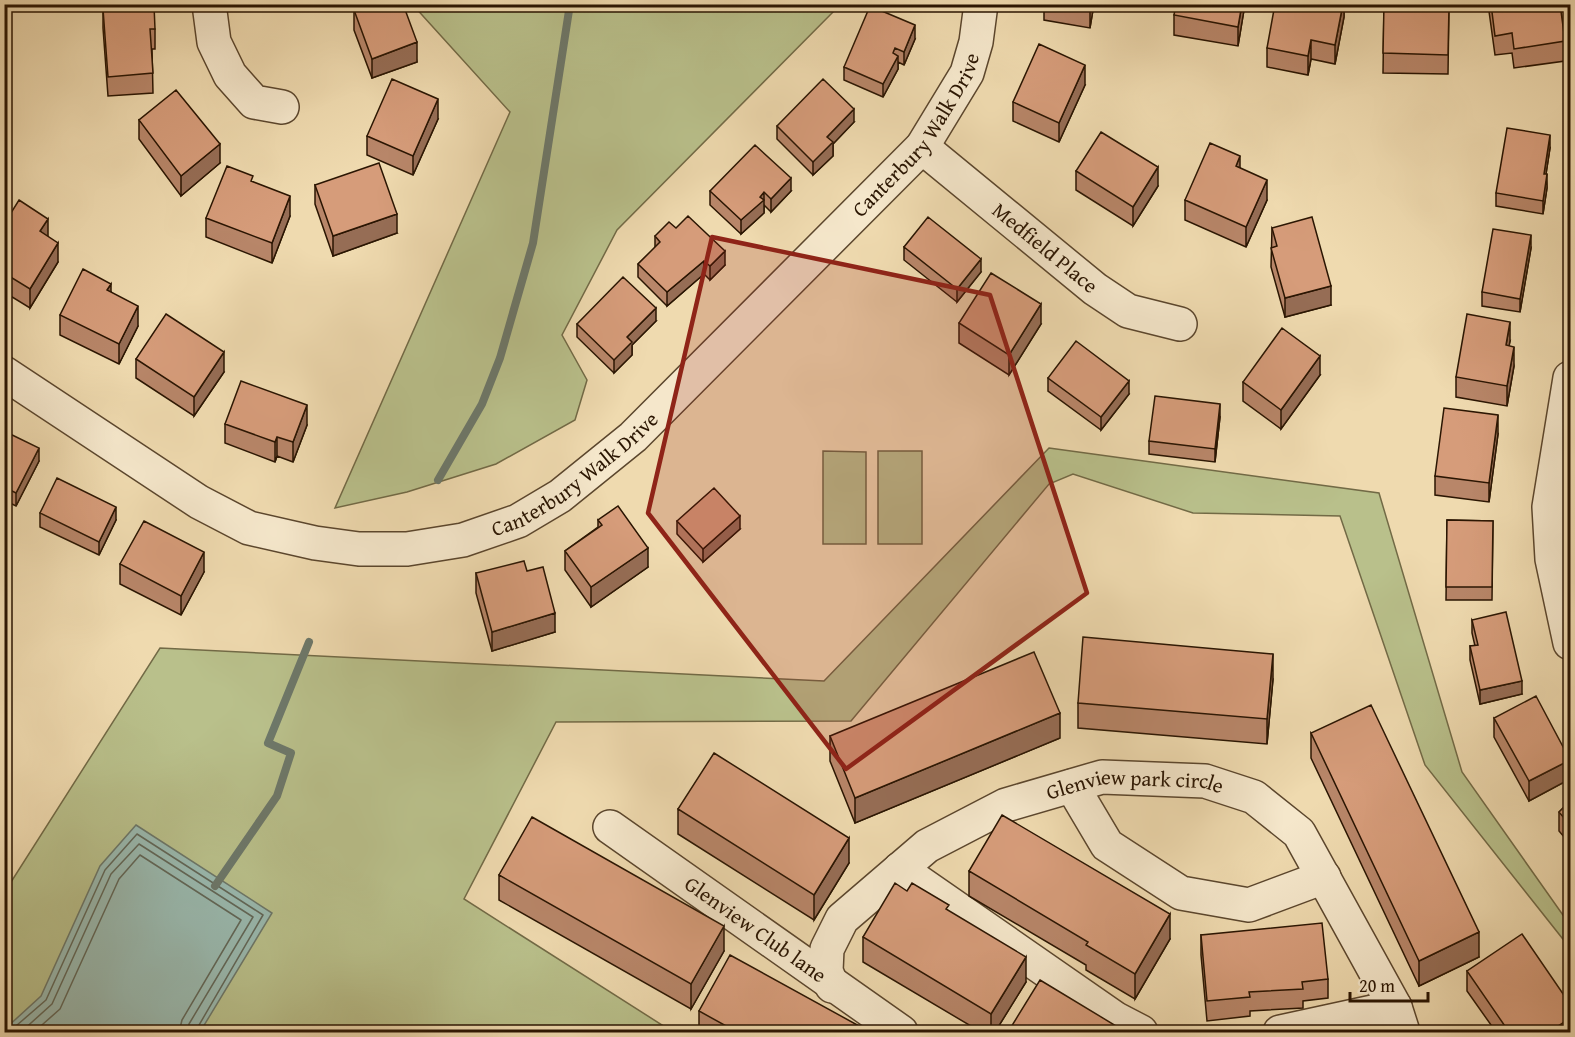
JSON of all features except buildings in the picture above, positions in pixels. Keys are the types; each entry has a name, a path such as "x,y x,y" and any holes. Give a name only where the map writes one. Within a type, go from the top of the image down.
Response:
{"street":[{"path":"208,4 214,42 230,75 254,102 282,107"},
{"name":"Canterbury Walk Drive","path":"4,373 199,502 249,528 315,543 359,549 407,549 464,540 526,516 560,496 633,437 922,147 967,73 976,42 981,4"},
{"name":"Medfield Place","path":"922,147 1095,289 1128,311 1180,324"},
{"path":"1570,378 1549,507 1552,559 1570,643"},
{"name":"Glenview park circle","path":"832,986 826,971 827,949 842,919 927,846 1006,805 1102,777 1205,781 1254,797 1299,833 1399,1020"},
{"path":"1072,786 1107,845 1181,893 1249,905 1323,877"},
{"name":"Glenview Club lane","path":"610,827 832,986 901,1032"},
{"path":"900,869 1116,1019 1141,1032"},
{"path":"1280,1032 1399,1020"}],"highlighted area":[{"path":"712,237 990,295 1087,593 846,769 648,513"}],"green space":[{"path":"838,4 838,7 617,230 562,335 587,380 575,420 496,464 407,492 335,508 510,112 413,5"},
{"path":"1049,448 1379,493 1462,772 1570,925 1570,948 1425,765 1340,516 1193,513 1073,474 1049,484 851,721 556,722 464,899 673,1032 5,1032 4,893 160,648 824,681"},
{"path":"823,451 866,452 866,544 823,544"},
{"path":"878,451 922,451 922,544 878,544"}],"water":[{"path":"136,825 272,913 200,1032 5,1032 5,1029 41,996 100,866"}],"waterway":[{"path":"438,480 482,404 500,358 533,243 570,4"},
{"path":"215,886 277,796 291,753 268,743 309,642"}]}
